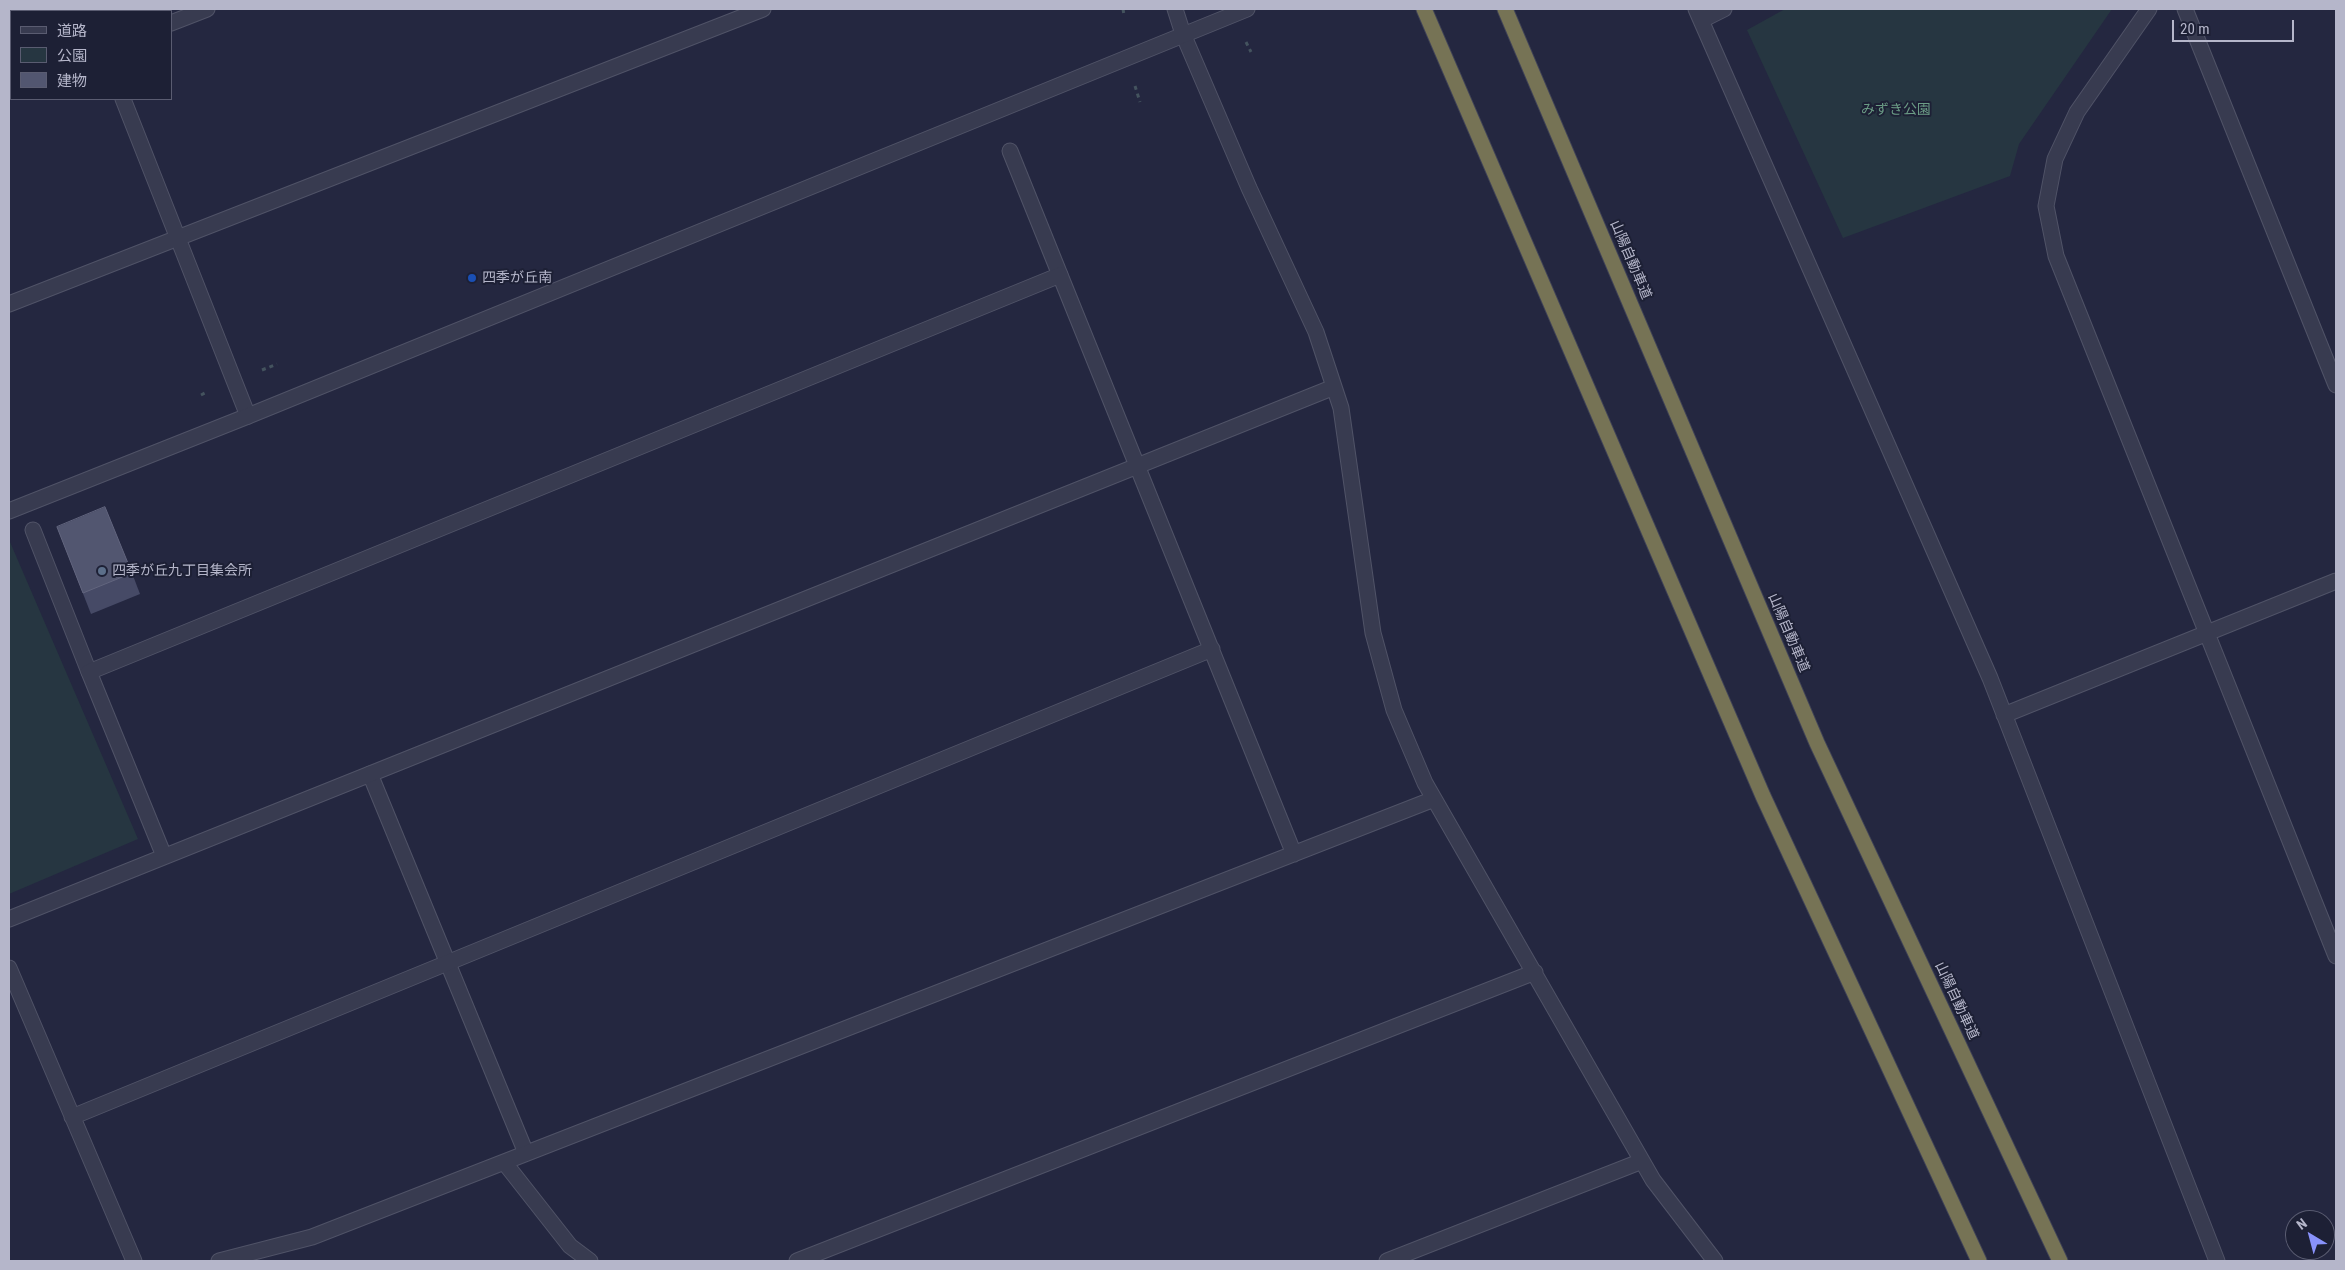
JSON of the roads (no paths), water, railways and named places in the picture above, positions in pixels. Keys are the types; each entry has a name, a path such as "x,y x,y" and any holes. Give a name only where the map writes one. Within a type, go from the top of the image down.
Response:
{"highway":[{"path":"1424,9 1763,796 1979,1261"},
{"name":"山陽自動車道","path":"1505,9 1817,743 2060,1261"}],"street":[{"path":"172,23 207,9"},
{"path":"9,304 763,9"},
{"path":"1175,9 1183,34 1249,188 1316,332 1334,386 1341,408 1372,633 1394,710 1425,783 1653,1180 1715,1261"},
{"path":"9,511 248,416 1247,9"},
{"path":"1724,9 1699,15 2004,715 2217,1261"},
{"path":"2149,9 2077,112 2055,159 2046,206 2056,256 2336,956"},
{"path":"2185,9 2336,386"},
{"path":"123,100 248,416"},
{"path":"1010,151 1294,854"},
{"path":"90,672 1060,275"},
{"path":"9,919 1334,386"},
{"path":"33,530 164,856"},
{"path":"2004,715 2336,581"},
{"path":"72,1117 1212,649"},
{"path":"370,774 526,1153"},
{"path":"219,1261 312,1236 1434,799"},
{"path":"9,968 134,1261"},
{"path":"797,1261 1534,972"},
{"path":"1386,1261 1642,1161"},
{"path":"504,1162 570,1246 590,1261"}],"place":[{"name":"四季が丘南","path":"472,278"},
{"name":"四季が丘九丁目集会所","path":"102,571"}],"park label":[{"name":"みずき公園","path":"1896,110"}]}
